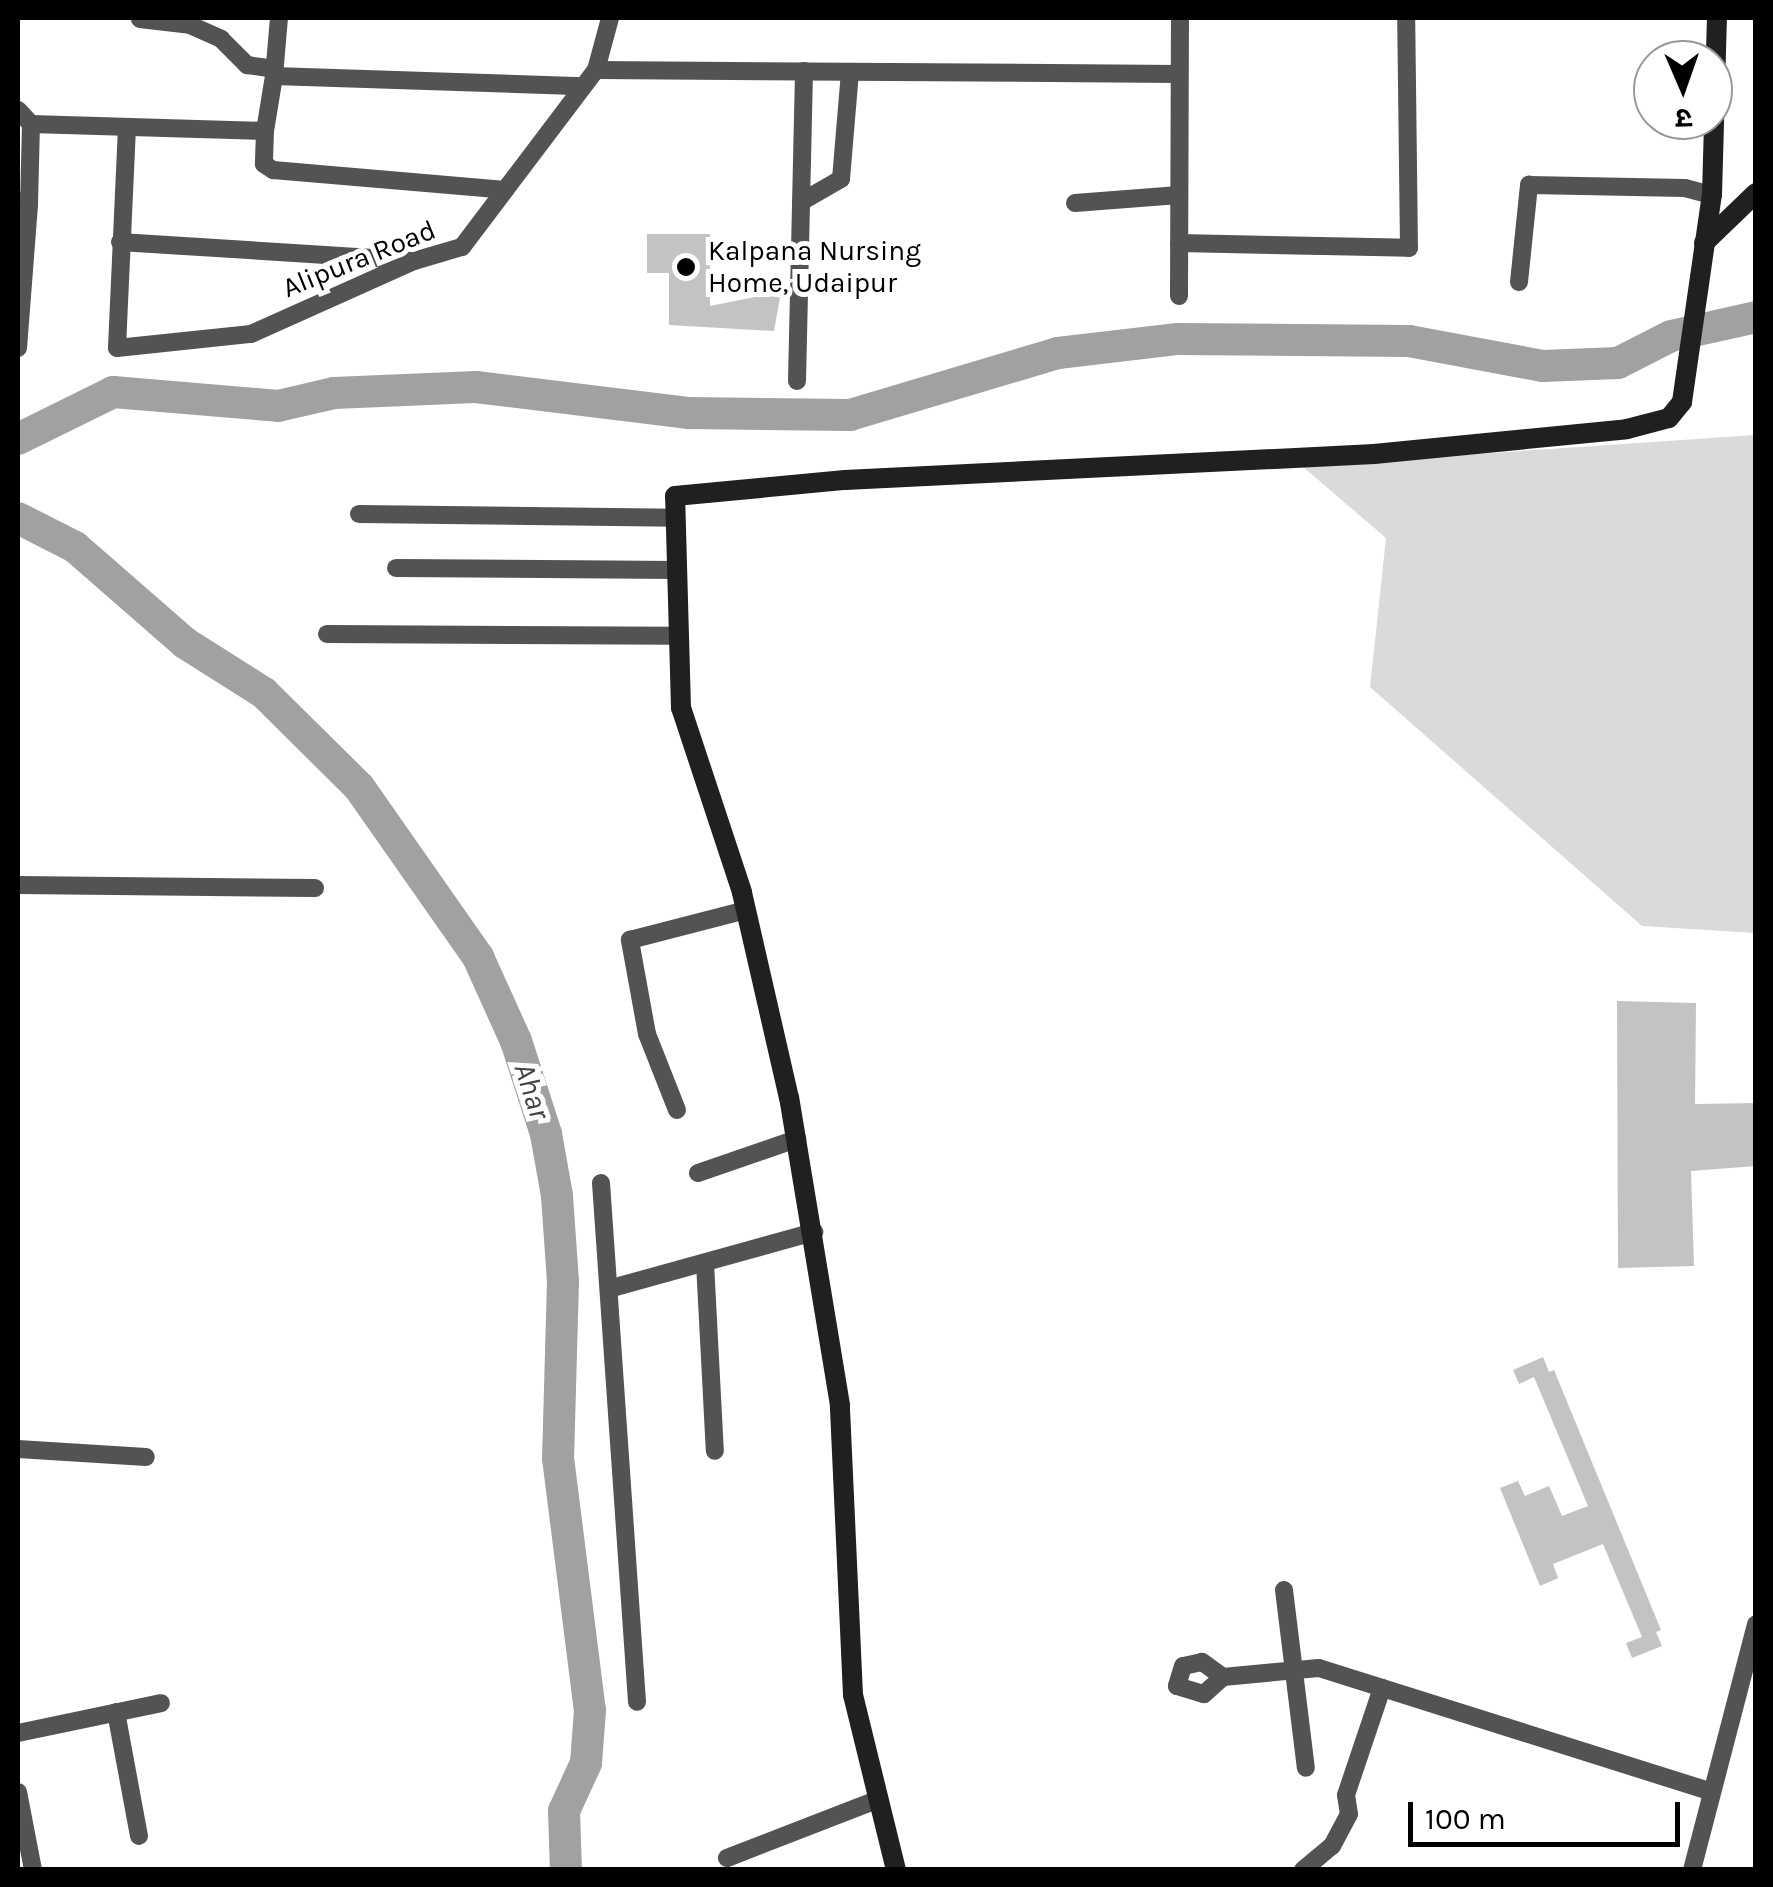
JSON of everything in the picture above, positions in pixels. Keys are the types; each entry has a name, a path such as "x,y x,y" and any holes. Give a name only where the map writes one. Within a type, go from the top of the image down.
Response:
{"street":[{"path":"279,18 264,164 273,170 505,190"},
{"path":"610,18 596,70 1180,74"},
{"path":"1179,296 1180,18"},
{"path":"1179,243 1409,248 1406,18"},
{"path":"896,1870 874,1801 854,1695 840,1405 797,1140 746,910 681,708 675,496 845,480 1374,454 1627,429 1670,418 1682,402 1712,195 1717,18"},
{"path":"140,19 190,24 221,39 247,65 274,72 584,86"},
{"name":"Alipura Road","path":"120,242 117,348 250,334 414,261 462,247 596,70"},
{"path":"797,381 804,71"},
{"path":"801,202 840,179 850,72"},
{"path":"18,110 31,124 265,130"},
{"path":"18,348 23,203 31,124"},
{"path":"127,127 120,242 414,261"},
{"path":"1519,282 1529,184 1685,188 1712,195"},
{"path":"1704,242 1756,193"},
{"path":"1075,204 1179,195"},
{"path":"359,514 676,518"},
{"path":"396,568 678,570"},
{"path":"327,634 677,636"},
{"path":"18,885 315,888"},
{"path":"677,1110 647,1034 630,940 746,910"},
{"path":"698,1173 797,1140"},
{"path":"602,1184 612,1288 618,1472 636,1702"},
{"path":"612,1288 814,1232"},
{"path":"705,1263 715,1451"},
{"path":"18,1449 146,1457"},
{"path":"1284,1590 1306,1768"},
{"path":"1692,1870 1756,1624"},
{"path":"1223,1676 1318,1668 1712,1792"},
{"path":"1303,1870 1332,1846 1349,1814 1346,1795 1382,1688"},
{"path":"18,1733 161,1702"},
{"path":"116,1712 139,1836"},
{"path":"18,1792 33,1870"},
{"path":"727,1858 874,1801"}],"shaded area":[{"path":"1755,435 1755,933 1642,926 1370,687 1386,538 1302,466"}],"building":[{"path":"647,234 710,234 710,306 781,292 774,331 669,325 669,273 647,273"},
{"path":"1617,1001 1696,1003 1695,1104 1756,1103 1756,1166 1691,1171 1694,1266 1618,1268"},
{"path":"1543,1357 1549,1372 1554,1370 1661,1630 1656,1632 1662,1646 1632,1658 1626,1643 1642,1637 1603,1544 1553,1564 1558,1578 1540,1586 1500,1488 1518,1481 1525,1496 1549,1486 1562,1516 1588,1506 1534,1377 1519,1384 1513,1370"}],"waterway":[{"path":"18,439 113,392 278,406 334,393 476,387 689,413 850,415 1058,353 1178,339 1409,341 1543,366 1618,363 1671,336 1756,317"},
{"name":"Ahar","path":"18,518 75,547 185,643 264,693 359,787 478,957 516,1041 546,1134 557,1196 563,1281 558,1458 590,1710 586,1763 564,1811 566,1870"}],"place":[{"name":"Kalpana Nursing Home, Udaipur","path":"686,267"}]}
